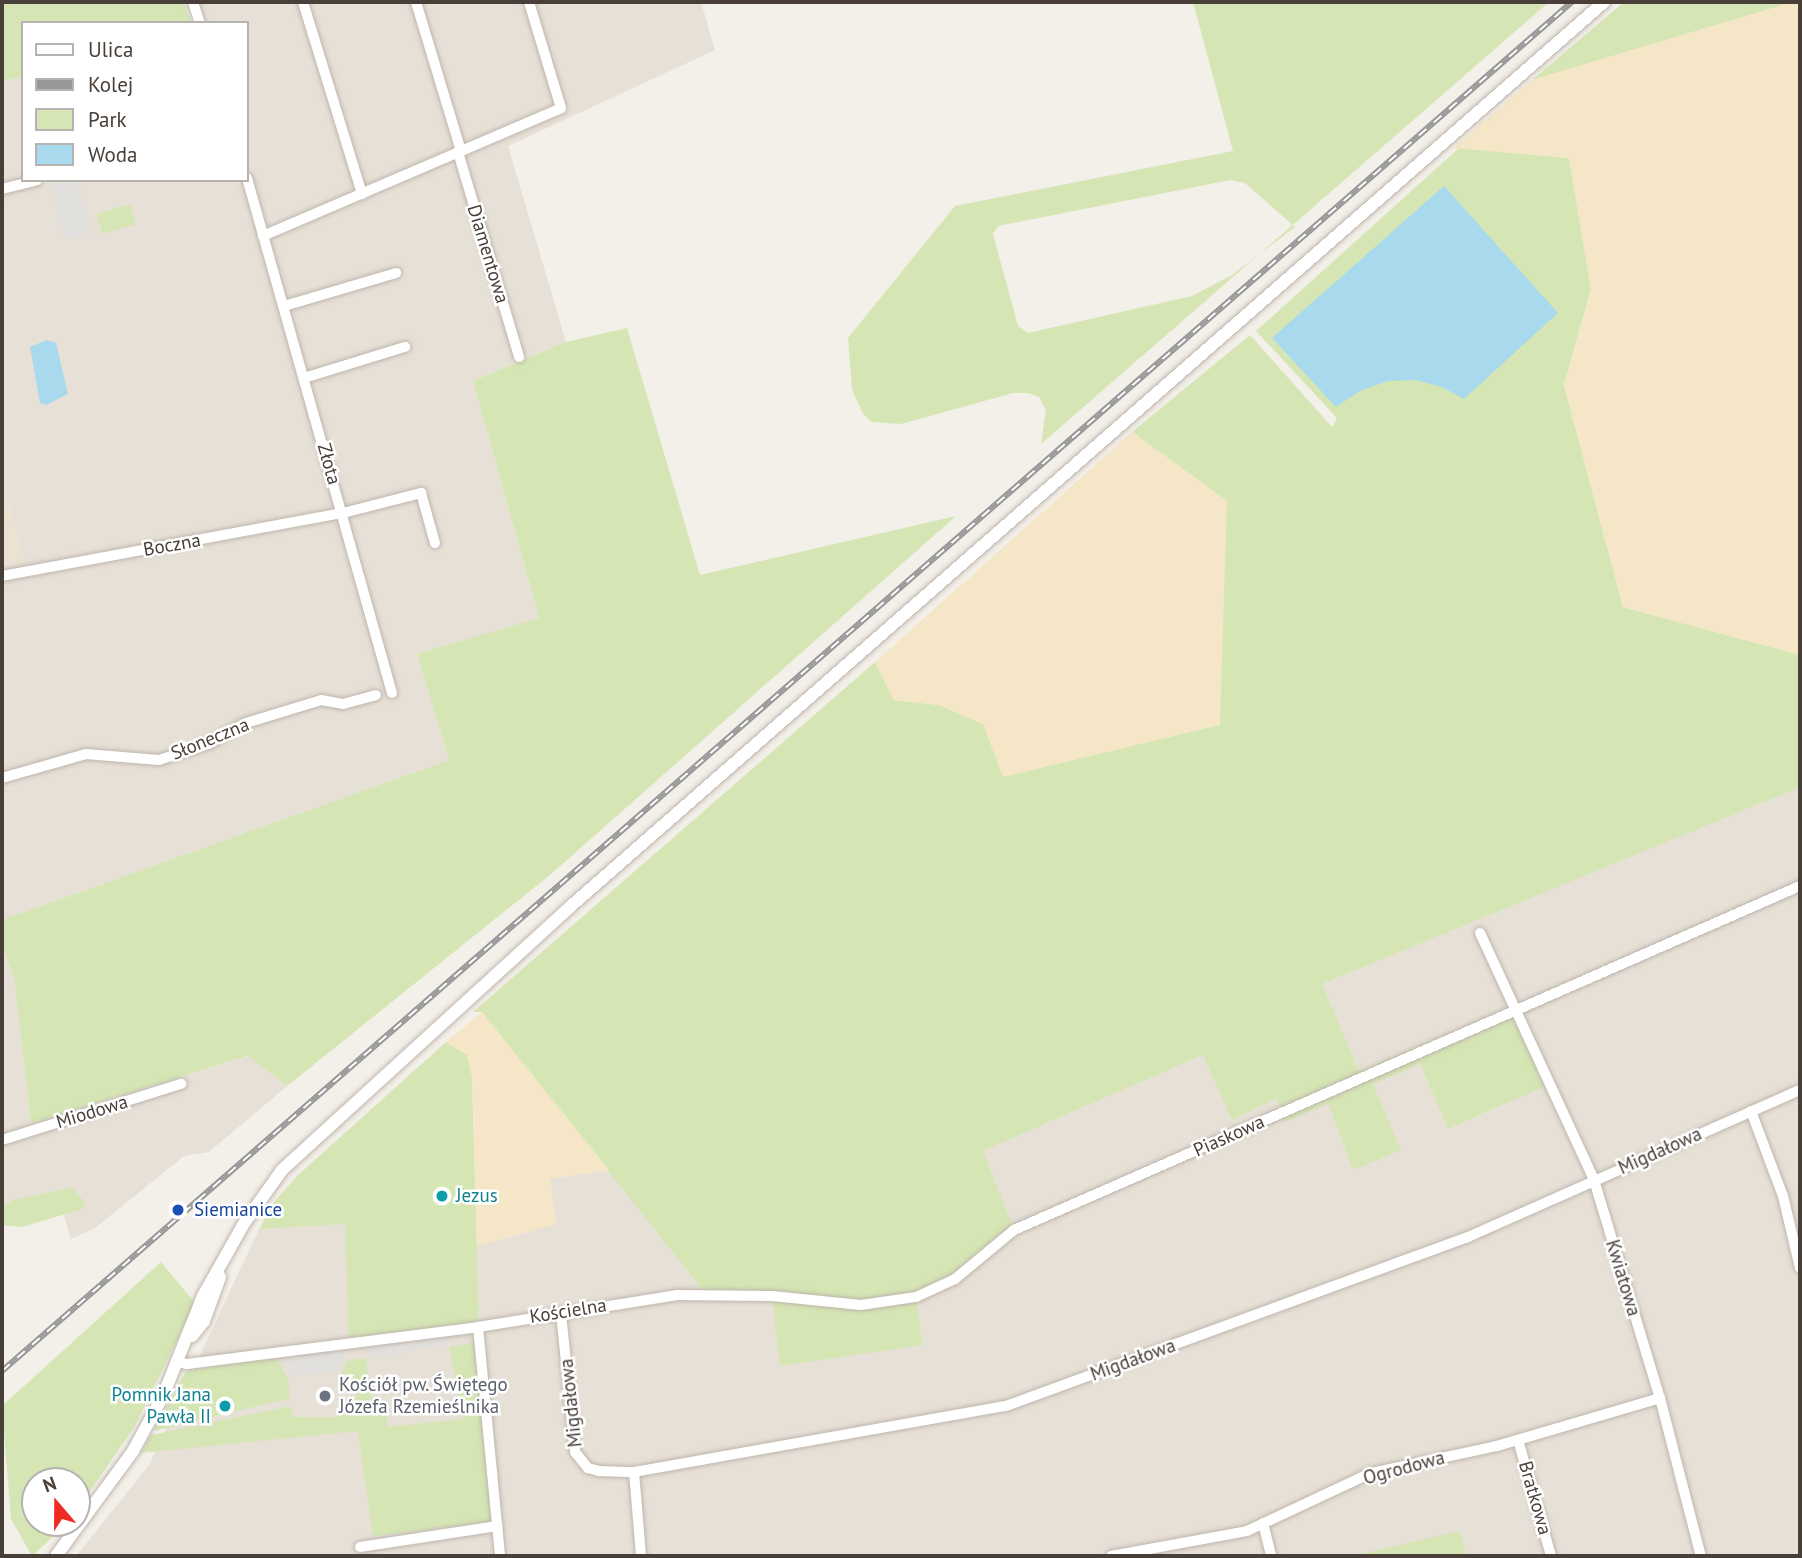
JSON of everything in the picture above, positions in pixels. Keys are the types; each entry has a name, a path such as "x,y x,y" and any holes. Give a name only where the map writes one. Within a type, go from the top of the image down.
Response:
{"street":[{"path":"193,2 199,21"},
{"path":"303,2 362,194"},
{"path":"416,2 459,152"},
{"path":"263,236 561,108 528,2"},
{"path":"56,1556 133,1451 187,1342 194,1315 260,1198 314,1138 613,870 1604,2"},
{"name":"Diamentowa","path":"459,152 519,356"},
{"path":"2,189 29,182"},
{"name":"Złota","path":"248,182 392,693"},
{"path":"284,306 396,273"},
{"path":"303,377 405,347"},
{"name":"Boczna","path":"2,576 343,513 421,494 435,543"},
{"name":"Słoneczna","path":"2,778 86,754 159,760 208,744 246,723 321,701 343,704 376,695"},
{"name":"Piaskowa","path":"955,1279 1014,1230 1800,886"},
{"path":"1480,933 1513,1012"},
{"name":"Kwiatowa","path":"1513,1012 1594,1180 1660,1398 1701,1556"},
{"name":"Miodowa","path":"2,1140 181,1084"},
{"name":"Migdałowa","path":"561,1313 575,1452 587,1468 634,1472 1006,1406 1468,1237 1800,1090"},
{"path":"1751,1111 1783,1196 1800,1268"},
{"name":"Kościelna","path":"178,1362 187,1364 478,1327 705,1293 886,1303 915,1297 955,1279"},
{"path":"478,1327 500,1556"},
{"name":"Ogrodowa","path":"1111,1556 1247,1531 1371,1473 1518,1440 1660,1398"},
{"name":"Bratkowa","path":"1518,1440 1551,1556"},
{"path":"634,1472 641,1556"},
{"path":"1263,1523 1271,1556"},
{"path":"360,1547 497,1527"}],"shaded area":[{"path":"194,2 701,2 715,50 508,146 566,342 473,381 539,619 417,654 449,760 2,920 2,81 21,77 21,182 248,182 248,21 200,21"},
{"path":"51,182 78,182 91,233 63,240"},
{"path":"2,475 25,562 2,567"},
{"path":"1800,786 1800,1556 76,1556 149,1465 259,1229 345,1223 479,1323 477,1246 556,1224 550,1179 609,1170 705,1293 772,1296 923,1344 916,1297 982,1151 1203,1055 1276,1098 1328,1102 1420,1064 1448,1129 1494,1109 1553,1082 1517,1006 1358,1071 1322,984"},
{"path":"2,945 14,977 31,1123 249,1056 287,1086 209,1152 184,1156 95,1228 71,1239 58,1196 2,1214"},
{"path":"446,1334 448,1345 370,1359 368,1348"},
{"path":"349,1347 340,1369 293,1377 283,1355"}],"green space":[{"path":"2,2 184,2 190,21 21,21 21,77 2,81"},
{"path":"1193,2 1549,2 1293,225 1245,183 1230,180 998,226 993,234 1018,326 1028,333 1192,296 1232,275 1258,255 1041,444 1046,410 1039,397 1028,393 1013,393 901,424 872,422 863,414 852,390 848,338 955,206 1233,151"},
{"path":"1624,2 1793,2 1532,80"},
{"path":"1459,148 1569,158 1591,289 1564,385 1623,607 1800,655 1800,787 1322,984 1359,1071 1517,1006 1553,1083 1448,1129 1420,1064 1373,1084 1401,1150 1353,1170 1328,1103 1286,1122 1276,1098 1232,1120 1203,1055 983,1151 1014,1230 981,1260 916,1297 923,1345 780,1366 772,1296 705,1293 482,1012 473,1012 875,662 894,700 939,705 983,724 1227,501 1132,432 1250,335 1332,427 1337,418 1256,331"},
{"path":"130,204 136,224 103,234 97,214"},
{"path":"627,328 700,575 956,516 550,875 287,1086 248,1056 31,1123 14,977 2,945 2,920 449,760 417,654 539,618 473,381 566,342"},
{"path":"446,1042 467,1055 472,1077 479,1323 349,1342 345,1224 259,1229 274,1202 297,1176"},
{"path":"72,1188 86,1203 79,1210 22,1227 2,1225 2,1208 13,1200"},
{"path":"161,1262 195,1303 135,1426 91,1490 91,1467 21,1467 21,1537 11,1519 2,1406"},
{"path":"476,1342 493,1521 373,1536 358,1431 141,1453 151,1435 291,1406 293,1417 339,1417 352,1409 356,1395 342,1374 347,1361 366,1358 373,1411 385,1410 388,1427 463,1419 449,1347"},
{"path":"276,1356 288,1380 290,1398 154,1431 186,1371"},
{"path":"1460,1531 1466,1556 1351,1556"},
{"path":"21,1537 53,1537 32,1556"}],"sand":[{"path":"1800,2 1800,655 1623,607 1564,385 1591,289 1569,158 1453,148 1532,80"},
{"path":"1132,432 1227,501 1220,725 1003,777 983,724 939,705 894,700 875,662"},
{"path":"482,1012 609,1170 550,1179 556,1224 477,1246 472,1077 467,1055 446,1042"}],"water":[{"path":"1444,186 1558,313 1464,399 1442,387 1415,380 1388,381 1360,391 1336,407 1272,338"},
{"path":"47,340 56,343 68,394 46,405 40,403 30,347"}],"railway":[{"path":"2,1371 1572,2"}],"place":[{"name":"Jezus","path":"442,1196"},
{"name":"Siemianice","path":"178,1210"},
{"name":"Kościół pw. Świętego Józefa Rzemieślnika","path":"325,1396"},
{"name":"Pomnik Jana Pawła II","path":"225,1406"}]}
